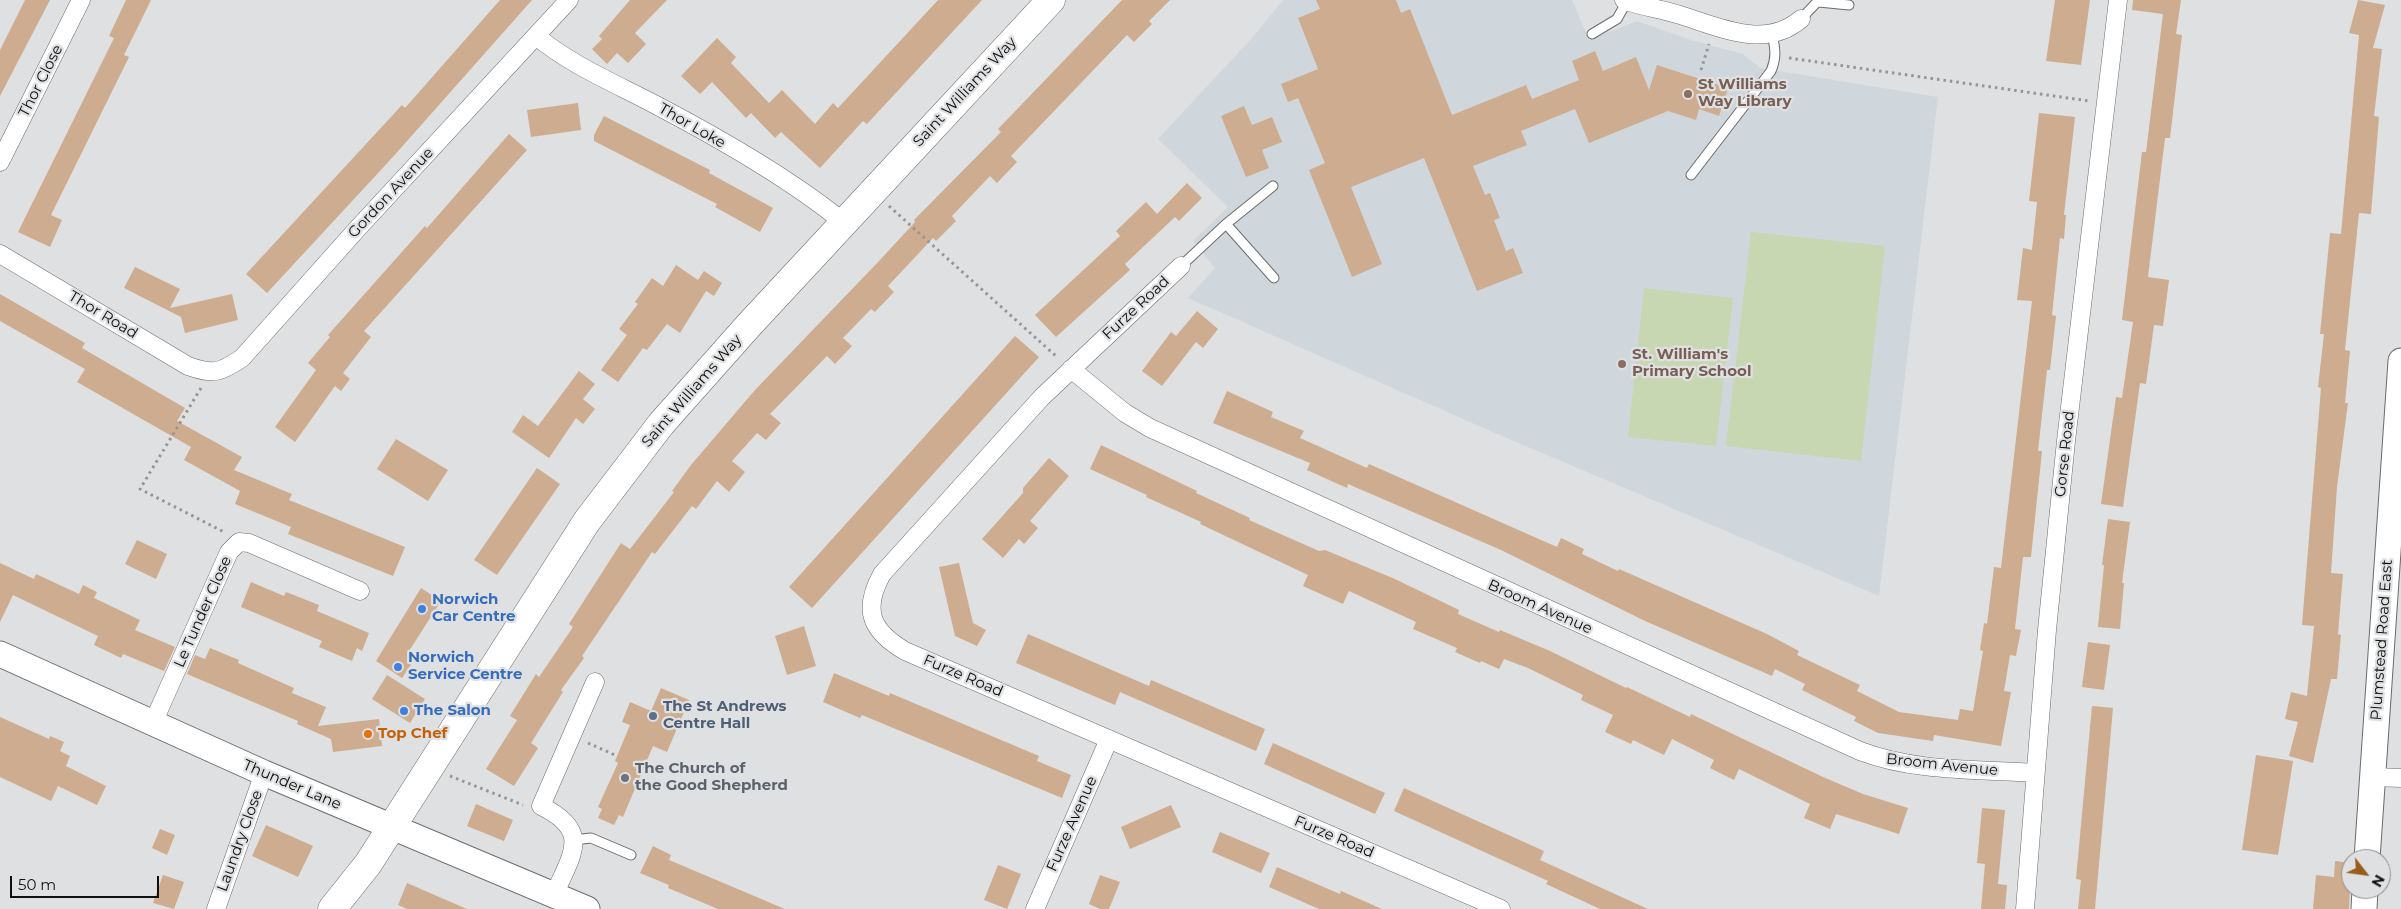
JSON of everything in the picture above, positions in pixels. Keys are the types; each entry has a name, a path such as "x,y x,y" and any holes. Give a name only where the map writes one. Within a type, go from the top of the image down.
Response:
{"highway":[{"name":"Saint Williams Way","path":"332,909 368,864 587,521 661,424 843,222 1051,0"}],"street":[{"name":"Thor Close","path":"0,162 81,0"},
{"name":"Gordon Avenue","path":"208,372 226,369 242,358 358,228 569,0"},
{"name":"Gorse Road","path":"2025,909 2047,630 2066,441 2104,103 2118,0"},
{"path":"1626,1 1752,36 1772,33 1793,26 1801,19"},
{"name":"Thor Loke","path":"536,36 555,52 661,108 806,192 843,222"},
{"name":"Thor Road","path":"0,254 188,366 208,372"},
{"name":"Furze Road","path":"1181,266 1071,369 882,574 873,590 870,603 872,617 879,631 890,642 905,651 1501,909"},
{"name":"Plumstead Road East","path":"2368,849 2401,361"},
{"name":"Broom Avenue","path":"1071,369 1125,413 1150,428 1860,751 1881,759 1904,763 2035,773"},
{"name":"Le Tunder Close","path":"153,723 230,552 239,542 249,543 360,591"},
{"name":"Thunder Lane","path":"0,654 264,773 587,909"},
{"path":"554,895 573,852 574,840 570,827 561,816 541,806 595,682"},
{"name":"Furze Avenue","path":"1035,909 1109,739"},
{"name":"Laundry Close","path":"216,909 264,773"},
{"path":"2373,777 2401,778"}],"lane":[{"path":"1592,34 1617,19 1626,1"},
{"path":"1801,19 1819,1 1849,5"},
{"path":"1691,175 1771,71 1776,56 1772,33"},
{"path":"1181,266 1226,224 1273,186"},
{"path":"1226,224 1274,278"},
{"path":"574,840 591,838 631,855"}],"path":[{"path":"1702,70 1714,27"},
{"path":"1776,56 2104,103"},
{"path":"887,205 1071,369"},
{"path":"208,372 140,489 228,534 239,542"},
{"path":"571,736 617,756"},
{"path":"448,775 522,805 541,806"}],"shaded area":[{"name":"St. William's Primary School","path":"1283,0 1572,0 1589,40 1637,21 1691,40 1743,54 1760,68 1938,97 1879,596 1488,430 1188,298 1215,268 1193,241 1228,207 1158,139 1253,37"}],"green space":[{"path":"1751,232 1885,246 1861,461 1726,446"},
{"path":"1644,288 1733,298 1716,446 1628,437"}],"building":[{"path":"25,0 50,0 0,96 0,50"},
{"path":"126,0 151,0 124,55 129,57 51,215 62,220 50,247 18,232 114,38 109,36"},
{"path":"500,0 532,0 392,158 267,293 246,274 402,105 405,108"},
{"path":"630,0 667,0 635,33 646,44 628,63 617,53 607,64 592,49 602,39 599,36"},
{"path":"938,0 982,0 867,124 863,121 820,168 781,132 775,138 751,113 746,118 712,82 700,94 681,76 717,38 736,57 731,63 769,103 782,90 815,124 833,103 838,108"},
{"path":"1122,0 1170,0 1149,21 1152,24 1134,42 1127,35 1011,156 1017,162 997,183 990,176 952,216 956,221 936,241 933,238 888,286 894,292 875,312 871,309 843,338 852,346 835,364 827,356 770,414 781,423 766,440 757,433 732,461 745,472 729,492 717,481 696,509 692,506 655,554 652,552 582,656 584,658 561,690 563,692 531,743 538,748 514,786 486,769 517,720 510,716 536,674 539,677 573,627 569,624 621,543 630,549 674,492 672,491 691,465 755,390 880,260 915,222 914,220 1001,132 998,129"},
{"path":"1316,0 1396,0 1401,13 1410,9 1452,115 1526,85 1532,99 1579,80 1572,61 1595,51 1603,71 1636,57 1649,90 1657,65 1728,88 1719,116 1699,109 1696,120 1668,111 1589,143 1575,109 1521,131 1527,145 1473,166 1485,195 1490,193 1500,218 1494,220 1506,251 1513,248 1523,273 1477,291 1424,158 1351,187 1382,264 1352,277 1309,170 1325,163 1298,98 1288,102 1281,84 1318,69 1298,18 1320,9"},
{"path":"2055,0 2090,0 2081,65 2046,61"},
{"path":"2133,0 2181,0 2176,34 2182,35 2170,138 2165,138 2148,277 2169,280 2163,326 2154,325 2146,384 2140,383 2123,507 2101,504 2116,397 2122,398 2133,322 2122,320 2142,152 2146,152 2163,14 2132,10"},
{"path":"2358,0 2385,5 2373,48 2382,49 2374,116 2379,117 2371,214 2359,213 2345,350 2350,351 2345,403 2348,403 2337,487 2331,573 2343,574 2338,634 2341,635 2337,679 2331,679 2313,763 2289,756 2298,722 2285,719 2291,692 2307,696 2314,626 2302,625 2321,388 2318,387 2324,334 2320,334 2330,233 2341,234 2359,35 2349,33"},
{"path":"578,103 581,130 531,137 527,110"},
{"path":"1244,106 1252,125 1272,117 1282,142 1262,150 1269,168 1246,177 1221,116"},
{"path":"2039,113 2075,117 2064,215 2066,215 2064,239 2060,238 2052,315 2056,316 2050,370 2047,370 2038,451 2042,451 2031,557 2023,557 2015,629 2021,630 2016,656 2010,655 2004,691 2011,692 2001,746 1934,735 1933,741 1878,733 1854,721 1856,717 1802,690 1805,684 1775,669 1772,676 1645,621 1501,550 1348,484 1347,488 1307,470 1310,463 1213,423 1227,391 1273,412 1271,417 1304,431 1300,438 1367,468 1369,464 1557,547 1561,538 1584,549 1582,554 1618,571 1619,569 1767,634 1799,651 1797,655 1860,685 1857,691 1899,712 1958,720 1960,709 1973,711 1983,651 1980,650 1984,623 1987,624 1994,567 2001,568 2032,301 2017,300 2023,248 2032,250 2037,202 2029,201"},
{"path":"604,116 710,170 709,173 773,208 760,232 715,207 717,204 594,141 594,135"},
{"path":"509,134 527,150 364,331 371,337 343,373 350,379 341,391 335,386 295,442 275,427 316,370 308,363 330,337 328,335 425,226 427,228"},
{"path":"1187,183 1202,198 1179,221 1175,217 1125,264 1130,270 1056,337 1035,315 1120,236 1116,231 1146,202 1157,214"},
{"path":"676,265 698,280 704,271 722,283 714,296 706,291 680,333 667,324 647,350 643,348 618,382 601,370 627,335 619,329 638,304 635,302 652,278 663,286"},
{"path":"135,267 180,289 170,308 232,294 238,320 185,333 181,317 124,288"},
{"path":"0,294 85,343 82,348 185,408 177,421 242,457 234,470 292,494 289,500 405,547 393,576 288,534 291,527 235,504 240,491 184,460 191,447 77,382 85,369 0,321"},
{"path":"1197,311 1218,329 1203,348 1196,342 1162,386 1142,371 1171,332 1176,336"},
{"path":"1015,336 1039,357 812,608 789,587"},
{"path":"579,371 595,384 583,399 595,409 583,424 576,418 549,458 512,432 523,415 538,426"},
{"path":"396,439 448,470 428,501 377,469"},
{"path":"1101,445 1197,491 1196,493 1250,518 1249,520 1319,551 1325,550 1395,579 1459,610 1458,614 1550,651 1690,717 1691,714 1823,777 1863,794 1908,808 1899,834 1836,814 1830,829 1804,818 1810,804 1739,769 1734,780 1710,768 1714,760 1672,739 1664,755 1633,740 1631,744 1605,732 1613,715 1581,700 1583,695 1528,668 1504,659 1499,669 1481,661 1480,663 1455,652 1457,648 1413,629 1416,622 1349,591 1343,604 1303,586 1308,575 1200,524 1201,522 1146,497 1147,495 1090,469"},
{"path":"1049,458 1069,476 1030,521 1038,528 1024,544 1019,539 1003,558 982,539 1023,493 1023,488"},
{"path":"537,468 560,484 497,575 474,560"},
{"path":"2108,519 2130,522 2122,583 2124,583 2120,629 2098,627 2104,565 2102,565"},
{"path":"137,540 167,554 156,579 125,564"},
{"path":"0,563 34,579 36,574 79,594 83,585 97,592 94,598 140,620 135,630 175,647 164,671 123,654 121,658 94,645 98,636 13,595 0,622"},
{"path":"959,563 973,623 986,630 977,646 955,636 939,567"},
{"path":"251,582 284,596 286,592 319,605 317,611 369,633 362,651 357,648 352,661 319,647 322,641 241,607"},
{"path":"421,588 441,601 409,651 417,656 402,678 376,661"},
{"path":"804,626 816,666 787,675 775,636"},
{"path":"1028,634 1149,686 1151,680 1265,729 1256,751 1120,692 1115,705 1016,663"},
{"path":"2088,642 2110,645 2104,690 2082,687"},
{"path":"210,648 239,660 238,663 294,688 292,693 326,707 318,726 379,719 382,746 333,752 331,739 297,724 298,721 187,674 195,655 205,659"},
{"path":"834,673 889,696 890,693 1039,756 1037,761 1071,775 1062,798 862,715 860,718 823,702"},
{"name":"The Salon","path":"387,675 425,699 410,723 372,699"},
{"path":"661,688 689,700 667,752 653,746 623,817 619,815 614,825 598,818 602,809 598,807 618,763 615,761 630,725 622,722 630,702 651,711"},
{"path":"2092,706 2113,708 2095,909 2078,909 2081,880 2076,879"},
{"path":"0,717 49,739 50,736 64,742 60,751 70,756 66,766 106,786 97,805 58,786 51,801 0,777"},
{"path":"1273,743 1385,793 1375,814 1264,764"},
{"path":"2256,755 2293,761 2278,855 2242,850"},
{"path":"1404,788 1544,851 1540,860 1648,909 1600,909 1546,884 1548,881 1394,811"},
{"path":"476,804 513,820 504,841 467,826"},
{"path":"1171,805 1181,827 1130,849 1121,827"},
{"path":"1982,808 2005,810 1998,884 2007,885 2005,909 1981,909 1985,864 1977,863"},
{"path":"266,825 313,846 298,877 252,856"},
{"path":"160,829 175,835 167,855 152,848"},
{"path":"1220,832 1270,853 1261,873 1212,852"},
{"path":"653,846 671,855 669,860 785,909 718,909 668,888 669,885 640,873"},
{"path":"2335,861 2341,862 2341,899 2349,899 2349,909 2313,909 2316,875 2334,877"},
{"path":"998,865 1021,874 1007,909 984,900"},
{"path":"1277,867 1340,894 1341,891 1382,909 1319,909 1269,887"},
{"path":"163,875 184,882 174,909 153,903"},
{"path":"1100,875 1120,882 1109,909 1100,909 1089,904"},
{"path":"407,883 467,909 407,909 398,905"}],"place":[{"name":"St Williams Way Library","path":"1688,94"},
{"name":"St. William's Primary School","path":"1622,364"},
{"name":"Norwich Car Centre","path":"422,609"},
{"name":"Norwich Service Centre","path":"398,667"},
{"name":"The Salon","path":"404,711"},
{"name":"The St Andrews Centre Hall","path":"653,716"},
{"name":"Top Chef","path":"368,734"},
{"name":"The Church of the Good Shepherd","path":"625,778"}]}
